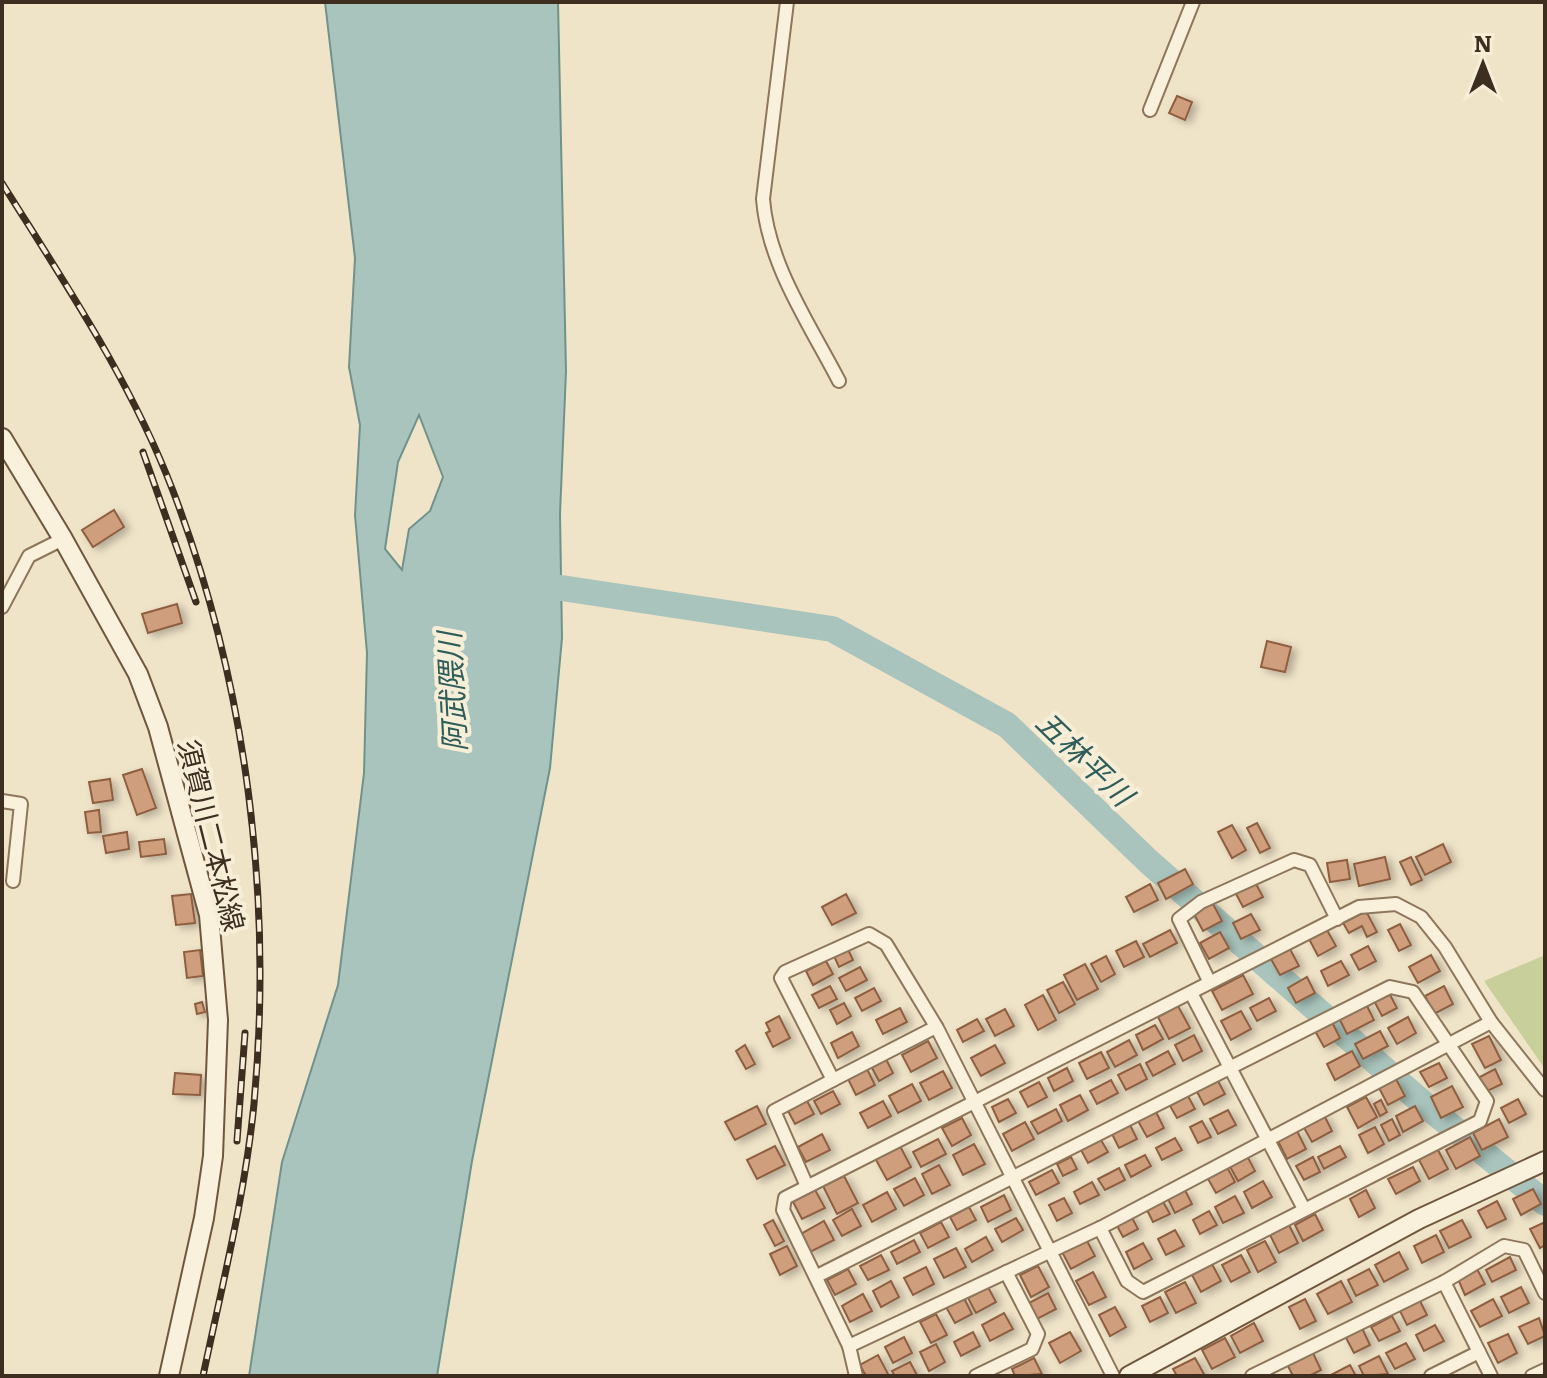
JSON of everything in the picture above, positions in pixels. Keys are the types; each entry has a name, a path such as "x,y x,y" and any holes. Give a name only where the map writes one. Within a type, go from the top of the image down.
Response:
{"main road":[{"name":"須賀川二本松線","path":"2,438 63,539 138,674 158,727 209,915 218,1020 213,1156 204,1218 169,1376"},
{"path":"1129,1376 1419,1219 1545,1161"}],"street":[{"path":"787,2 763,199 764,218 769,244 839,381"},
{"path":"1150,110 1193,2"},
{"path":"2,607 29,556 63,539"},
{"path":"2,801 21,804 13,881"},
{"path":"1209,981 1179,919 1201,902 1294,860 1303,861 1310,865 1337,919"},
{"path":"856,1376 849,1346 781,1204 785,1198 806,1184 976,1103 1209,981 1359,907 1378,903 1396,904 1414,912 1445,947 1491,1022 1545,1090"},
{"path":"833,1080 782,984 785,972 869,934 886,944 936,1027 1052,1250 1113,1376"},
{"path":"817,1276 1390,987 1413,992 1487,1101 1480,1121 1143,1292 1127,1281 1100,1228"},
{"path":"1191,993 1304,1209"},
{"path":"849,1346 1100,1228 1491,1022"},
{"path":"806,1184 774,1111 936,1027"},
{"path":"1252,1376 1444,1282 1504,1246 1524,1250 1545,1293"},
{"path":"976,1376 1032,1349 1036,1341 1038,1334 1006,1272"},
{"path":"1444,1282 1491,1376"},
{"path":"1431,1376 1479,1352"},
{"path":"1532,1376 1545,1370"}],"green space":[{"path":"1545,955 1545,1069 1484,981"}],"water":[{"name":"阿武隈川","path":"325,2 558,2 566,371 560,514 562,638 550,768 472,1161 437,1376 249,1376 282,1162 338,985 364,773 367,653 355,515 360,425 349,367 355,258","holes":["419,415 443,477 430,511 409,529 402,570 385,549 398,462"]}],"building":[{"path":"1177,96 1192,102 1185,120 1169,113"},
{"path":"114,510 124,527 93,547 82,530"},
{"path":"177,604 182,623 148,633 142,614"},
{"path":"1267,641 1291,647 1285,672 1261,667"},
{"path":"142,769 156,808 137,815 123,775"},
{"path":"110,779 113,800 93,803 89,782"},
{"path":"99,810 101,832 88,833 85,812"},
{"path":"1257,823 1270,848 1260,853 1247,828"},
{"path":"1232,825 1246,850 1232,858 1218,832"},
{"path":"127,832 129,849 106,853 103,836"},
{"path":"164,839 166,854 141,857 139,842"},
{"path":"1443,844 1451,862 1425,875 1416,857"},
{"path":"1385,857 1390,879 1359,886 1354,864"},
{"path":"1411,857 1422,880 1411,885 1400,862"},
{"path":"1347,860 1350,879 1330,882 1327,863"},
{"path":"1185,869 1193,884 1166,899 1158,883"},
{"path":"1255,882 1263,897 1243,907 1235,892"},
{"path":"1150,884 1158,900 1134,912 1126,897"},
{"path":"191,894 195,923 176,925 172,896"},
{"path":"846,894 856,913 832,925 822,907"},
{"path":"1212,902 1222,921 1203,931 1193,912"},
{"path":"1366,911 1377,932 1367,937 1362,926 1349,933 1343,923"},
{"path":"1251,914 1260,930 1241,939 1233,923"},
{"path":"1400,924 1411,945 1399,951 1388,930"},
{"path":"1170,930 1177,943 1150,957 1143,944"},
{"path":"1327,930 1336,946 1318,956 1309,939"},
{"path":"1220,932 1229,948 1209,959 1200,943"},
{"path":"1136,941 1144,957 1124,967 1116,951"},
{"path":"1368,946 1376,961 1359,970 1351,955"},
{"path":"847,947 853,960 839,967 833,954"},
{"path":"1290,949 1299,966 1280,975 1271,959"},
{"path":"200,950 203,976 187,978 184,952"},
{"path":"1431,955 1440,971 1418,983 1409,967"},
{"path":"1106,956 1115,974 1101,982 1091,964"},
{"path":"826,961 833,974 813,985 806,971"},
{"path":"1341,961 1349,975 1328,986 1321,971"},
{"path":"1085,964 1098,989 1077,1000 1064,975"},
{"path":"860,967 867,980 846,991 839,978"},
{"path":"1243,975 1253,994 1222,1010 1212,991"},
{"path":"1307,977 1315,993 1296,1003 1288,988"},
{"path":"1063,982 1075,1004 1059,1013 1047,990"},
{"path":"830,986 837,999 819,1008 812,995"},
{"path":"1444,986 1453,1004 1434,1014 1425,996"},
{"path":"874,988 881,1001 862,1011 855,998"},
{"path":"1388,991 1397,1008 1382,1016 1373,999"},
{"path":"1043,995 1056,1020 1038,1030 1025,1005"},
{"path":"1269,998 1276,1011 1257,1021 1250,1008"},
{"path":"202,1002 205,1012 197,1014 195,1004"},
{"path":"1365,1002 1374,1020 1347,1034 1338,1016"},
{"path":"844,1003 851,1016 837,1024 830,1010"},
{"path":"1178,1006 1190,1028 1169,1039 1158,1017"},
{"path":"900,1008 907,1022 883,1034 876,1020"},
{"path":"1005,1009 1014,1026 995,1036 986,1019"},
{"path":"1241,1011 1251,1029 1231,1040 1221,1021"},
{"path":"779,1016 790,1038 773,1047 766,1033 770,1031 766,1023"},
{"path":"1408,1017 1416,1033 1397,1044 1388,1028"},
{"path":"977,1019 984,1031 963,1042 957,1030"},
{"path":"1332,1022 1340,1038 1324,1047 1315,1031"},
{"path":"1155,1025 1163,1039 1143,1050 1136,1035"},
{"path":"1380,1031 1388,1046 1363,1059 1355,1044"},
{"path":"852,1032 859,1046 838,1058 831,1043"},
{"path":"1194,1035 1202,1051 1183,1061 1175,1045"},
{"path":"1489,1036 1501,1060 1485,1068 1472,1044"},
{"path":"1129,1040 1137,1055 1115,1067 1107,1052"},
{"path":"928,1041 937,1058 911,1072 902,1055"},
{"path":"745,1045 755,1064 746,1069 736,1051"},
{"path":"995,1045 1005,1063 981,1076 971,1058"},
{"path":"1168,1051 1175,1064 1153,1076 1146,1063"},
{"path":"1352,1051 1360,1066 1335,1080 1327,1064"},
{"path":"1101,1052 1109,1068 1087,1079 1079,1063"},
{"path":"886,1059 893,1073 879,1081 871,1066"},
{"path":"1439,1063 1447,1078 1429,1087 1420,1072"},
{"path":"1140,1064 1147,1079 1126,1090 1118,1075"},
{"path":"1067,1068 1073,1081 1054,1091 1048,1078"},
{"path":"867,1069 875,1085 856,1095 848,1079"},
{"path":"1495,1069 1502,1084 1483,1093 1476,1079"},
{"path":"943,1071 952,1088 929,1100 920,1083"},
{"path":"175,1073 201,1075 200,1095 173,1094"},
{"path":"1217,1079 1225,1094 1204,1105 1196,1090"},
{"path":"1396,1079 1405,1096 1388,1105 1379,1088"},
{"path":"1111,1080 1118,1093 1097,1104 1090,1091"},
{"path":"1039,1082 1047,1097 1028,1107 1020,1092"},
{"path":"912,1084 921,1101 898,1113 889,1096"},
{"path":"1452,1086 1463,1107 1441,1118 1431,1097"},
{"path":"833,1091 840,1104 821,1114 814,1101"},
{"path":"1080,1095 1088,1110 1068,1121 1060,1105"},
{"path":"1188,1096 1195,1109 1177,1118 1170,1106"},
{"path":"1366,1097 1377,1117 1358,1128 1347,1107"},
{"path":"806,1099 814,1114 795,1124 787,1109"},
{"path":"1008,1099 1016,1113 999,1122 992,1107"},
{"path":"1518,1099 1526,1114 1509,1123 1501,1108"},
{"path":"1381,1100 1387,1112 1380,1116 1374,1104"},
{"path":"883,1101 891,1116 868,1128 860,1113"},
{"path":"757,1106 766,1124 735,1140 725,1122"},
{"path":"1415,1106 1423,1121 1403,1132 1396,1116"},
{"path":"1056,1109 1062,1121 1038,1134 1031,1122"},
{"path":"1228,1110 1236,1125 1218,1134 1210,1119"},
{"path":"1156,1112 1164,1128 1147,1137 1138,1121"},
{"path":"1324,1115 1332,1131 1312,1142 1303,1126"},
{"path":"962,1118 971,1135 952,1146 942,1128"},
{"path":"1392,1119 1400,1135 1389,1141 1381,1125"},
{"path":"1499,1119 1508,1137 1482,1150 1473,1133"},
{"path":"1202,1121 1211,1137 1198,1143 1190,1127"},
{"path":"1025,1122 1034,1139 1012,1151 1003,1134"},
{"path":"1130,1125 1137,1139 1119,1148 1112,1134"},
{"path":"1375,1127 1384,1144 1368,1153 1359,1135"},
{"path":"1297,1131 1306,1149 1287,1159 1278,1141"},
{"path":"822,1134 830,1150 806,1162 798,1147"},
{"path":"1470,1137 1480,1156 1456,1169 1446,1150"},
{"path":"1175,1138 1182,1150 1162,1160 1156,1148"},
{"path":"938,1139 946,1154 921,1167 913,1152"},
{"path":"1101,1140 1108,1152 1088,1163 1081,1150"},
{"path":"974,1144 985,1164 963,1175 953,1155"},
{"path":"775,1146 785,1165 757,1179 747,1160"},
{"path":"900,1146 911,1167 887,1180 875,1158"},
{"path":"1340,1146 1346,1157 1324,1169 1318,1157"},
{"path":"1437,1148 1448,1169 1429,1179 1418,1158"},
{"path":"1246,1154 1255,1171 1238,1181 1228,1163"},
{"path":"1145,1155 1151,1166 1131,1177 1125,1165"},
{"path":"1071,1157 1077,1169 1063,1176 1057,1164"},
{"path":"1313,1157 1320,1172 1304,1180 1296,1166"},
{"path":"939,1165 950,1185 932,1194 922,1174"},
{"path":"1227,1167 1235,1182 1216,1193 1207,1177"},
{"path":"1413,1167 1420,1181 1396,1194 1388,1179"},
{"path":"1119,1168 1125,1180 1105,1190 1098,1179"},
{"path":"1052,1170 1059,1183 1036,1195 1029,1182"},
{"path":"844,1176 858,1203 837,1214 823,1186"},
{"path":"915,1178 924,1195 904,1206 894,1189"},
{"path":"1263,1181 1272,1197 1252,1208 1244,1192"},
{"path":"1092,1182 1099,1195 1080,1204 1074,1192"},
{"path":"814,1188 825,1208 802,1219 792,1200"},
{"path":"1533,1189 1541,1204 1521,1215 1513,1199"},
{"path":"1185,1190 1192,1204 1175,1213 1168,1199"},
{"path":"1366,1190 1375,1208 1359,1217 1350,1199"},
{"path":"887,1192 896,1209 872,1222 863,1205"},
{"path":"1004,1195 1011,1210 988,1222 981,1207"},
{"path":"1235,1196 1244,1213 1223,1223 1215,1207"},
{"path":"1064,1198 1072,1213 1057,1221 1049,1205"},
{"path":"1162,1200 1170,1214 1153,1222 1146,1208"},
{"path":"1497,1201 1506,1219 1487,1228 1478,1211"},
{"path":"969,1207 976,1220 957,1230 950,1217"},
{"path":"852,1209 861,1226 842,1236 833,1220"},
{"path":"1209,1211 1217,1225 1200,1234 1193,1220"},
{"path":"1130,1214 1138,1229 1123,1237 1115,1222"},
{"path":"1315,1214 1323,1230 1303,1241 1295,1225"},
{"path":"1016,1218 1023,1230 1002,1242 995,1229"},
{"path":"773,1220 784,1241 775,1246 764,1225"},
{"path":"1462,1220 1471,1237 1449,1248 1440,1231"},
{"path":"824,1221 834,1240 810,1252 801,1234"},
{"path":"941,1222 949,1237 928,1248 920,1233"},
{"path":"1545,1222 1545,1245 1540,1248 1530,1229"},
{"path":"1289,1225 1298,1243 1279,1253 1270,1235"},
{"path":"1175,1230 1184,1246 1166,1255 1158,1239"},
{"path":"1436,1235 1444,1252 1422,1263 1414,1246"},
{"path":"986,1237 993,1250 972,1262 965,1249"},
{"path":"1086,1239 1095,1256 1071,1269 1062,1252"},
{"path":"914,1240 920,1252 897,1264 891,1252"},
{"path":"1265,1241 1276,1262 1258,1272 1247,1250"},
{"path":"1143,1243 1152,1259 1134,1269 1126,1252"},
{"path":"787,1246 797,1266 780,1275 770,1254"},
{"path":"956,1248 966,1267 944,1278 934,1259"},
{"path":"1399,1252 1408,1269 1384,1282 1375,1265"},
{"path":"881,1255 889,1270 868,1280 860,1266"},
{"path":"1241,1255 1250,1272 1231,1282 1222,1265"},
{"path":"1510,1257 1516,1270 1492,1282 1486,1270"},
{"path":"1212,1264 1221,1281 1201,1292 1192,1275"},
{"path":"1038,1266 1049,1287 1031,1297 1020,1275"},
{"path":"926,1267 934,1284 913,1295 904,1278"},
{"path":"848,1269 856,1284 835,1295 827,1280"},
{"path":"1369,1269 1378,1285 1356,1296 1348,1280"},
{"path":"1477,1269 1485,1284 1465,1295 1458,1279"},
{"path":"1093,1272 1106,1297 1089,1305 1076,1281"},
{"path":"891,1281 899,1297 881,1307 873,1291"},
{"path":"1341,1281 1352,1302 1328,1314 1317,1294"},
{"path":"1185,1282 1196,1303 1176,1313 1165,1292"},
{"path":"988,1287 996,1302 976,1313 968,1298"},
{"path":"1521,1287 1529,1303 1509,1313 1501,1297"},
{"path":"1048,1293 1056,1309 1037,1319 1029,1303"},
{"path":"863,1294 872,1311 850,1322 842,1306"},
{"path":"1160,1297 1168,1313 1150,1322 1142,1306"},
{"path":"964,1298 972,1314 955,1323 946,1307"},
{"path":"1305,1299 1316,1321 1300,1329 1289,1307"},
{"path":"1419,1299 1427,1315 1407,1325 1399,1309"},
{"path":"1493,1299 1502,1316 1480,1327 1471,1311"},
{"path":"1115,1307 1126,1327 1110,1336 1099,1315"},
{"path":"1004,1313 1013,1329 990,1341 982,1325"},
{"path":"936,1314 947,1335 931,1343 920,1322"},
{"path":"1392,1316 1400,1331 1379,1341 1371,1327"},
{"path":"1539,1318 1545,1336 1528,1344 1519,1327"},
{"path":"1254,1323 1263,1341 1240,1353 1231,1336"},
{"path":"1435,1325 1444,1341 1424,1351 1416,1335"},
{"path":"1362,1328 1370,1345 1354,1353 1345,1336"},
{"path":"973,1332 980,1346 961,1356 954,1342"},
{"path":"1070,1332 1081,1351 1060,1363 1049,1343"},
{"path":"1508,1334 1517,1353 1498,1363 1488,1343"},
{"path":"904,1337 912,1353 893,1363 885,1347"},
{"path":"1225,1338 1235,1357 1212,1369 1202,1350"},
{"path":"1406,1343 1415,1359 1395,1369 1386,1353"},
{"path":"936,1344 945,1362 929,1371 920,1352"},
{"path":"1312,1351 1321,1370 1309,1376 1293,1376 1287,1364"},
{"path":"878,1355 889,1376 866,1376 860,1365"},
{"path":"1379,1356 1388,1374 1364,1376 1359,1366"},
{"path":"1034,1358 1042,1374 1015,1376 1012,1369"},
{"path":"1195,1358 1205,1376 1177,1376 1173,1369"},
{"path":"910,1362 917,1375 895,1376 892,1371"},
{"path":"1350,1365 1356,1376 1329,1376"}],"waterway":[{"name":"五林平川","path":"528,578 555,587 832,629 1007,725 1148,861 1418,1099 1545,1203"}],"railway":[{"path":"2,183 117,371 156,450 199,565 220,640 236,716 256,871 260,949 259,1026 254,1104 245,1172 203,1376"},
{"path":"143,452 196,602"},
{"path":"237,1141 245,1033"}]}
